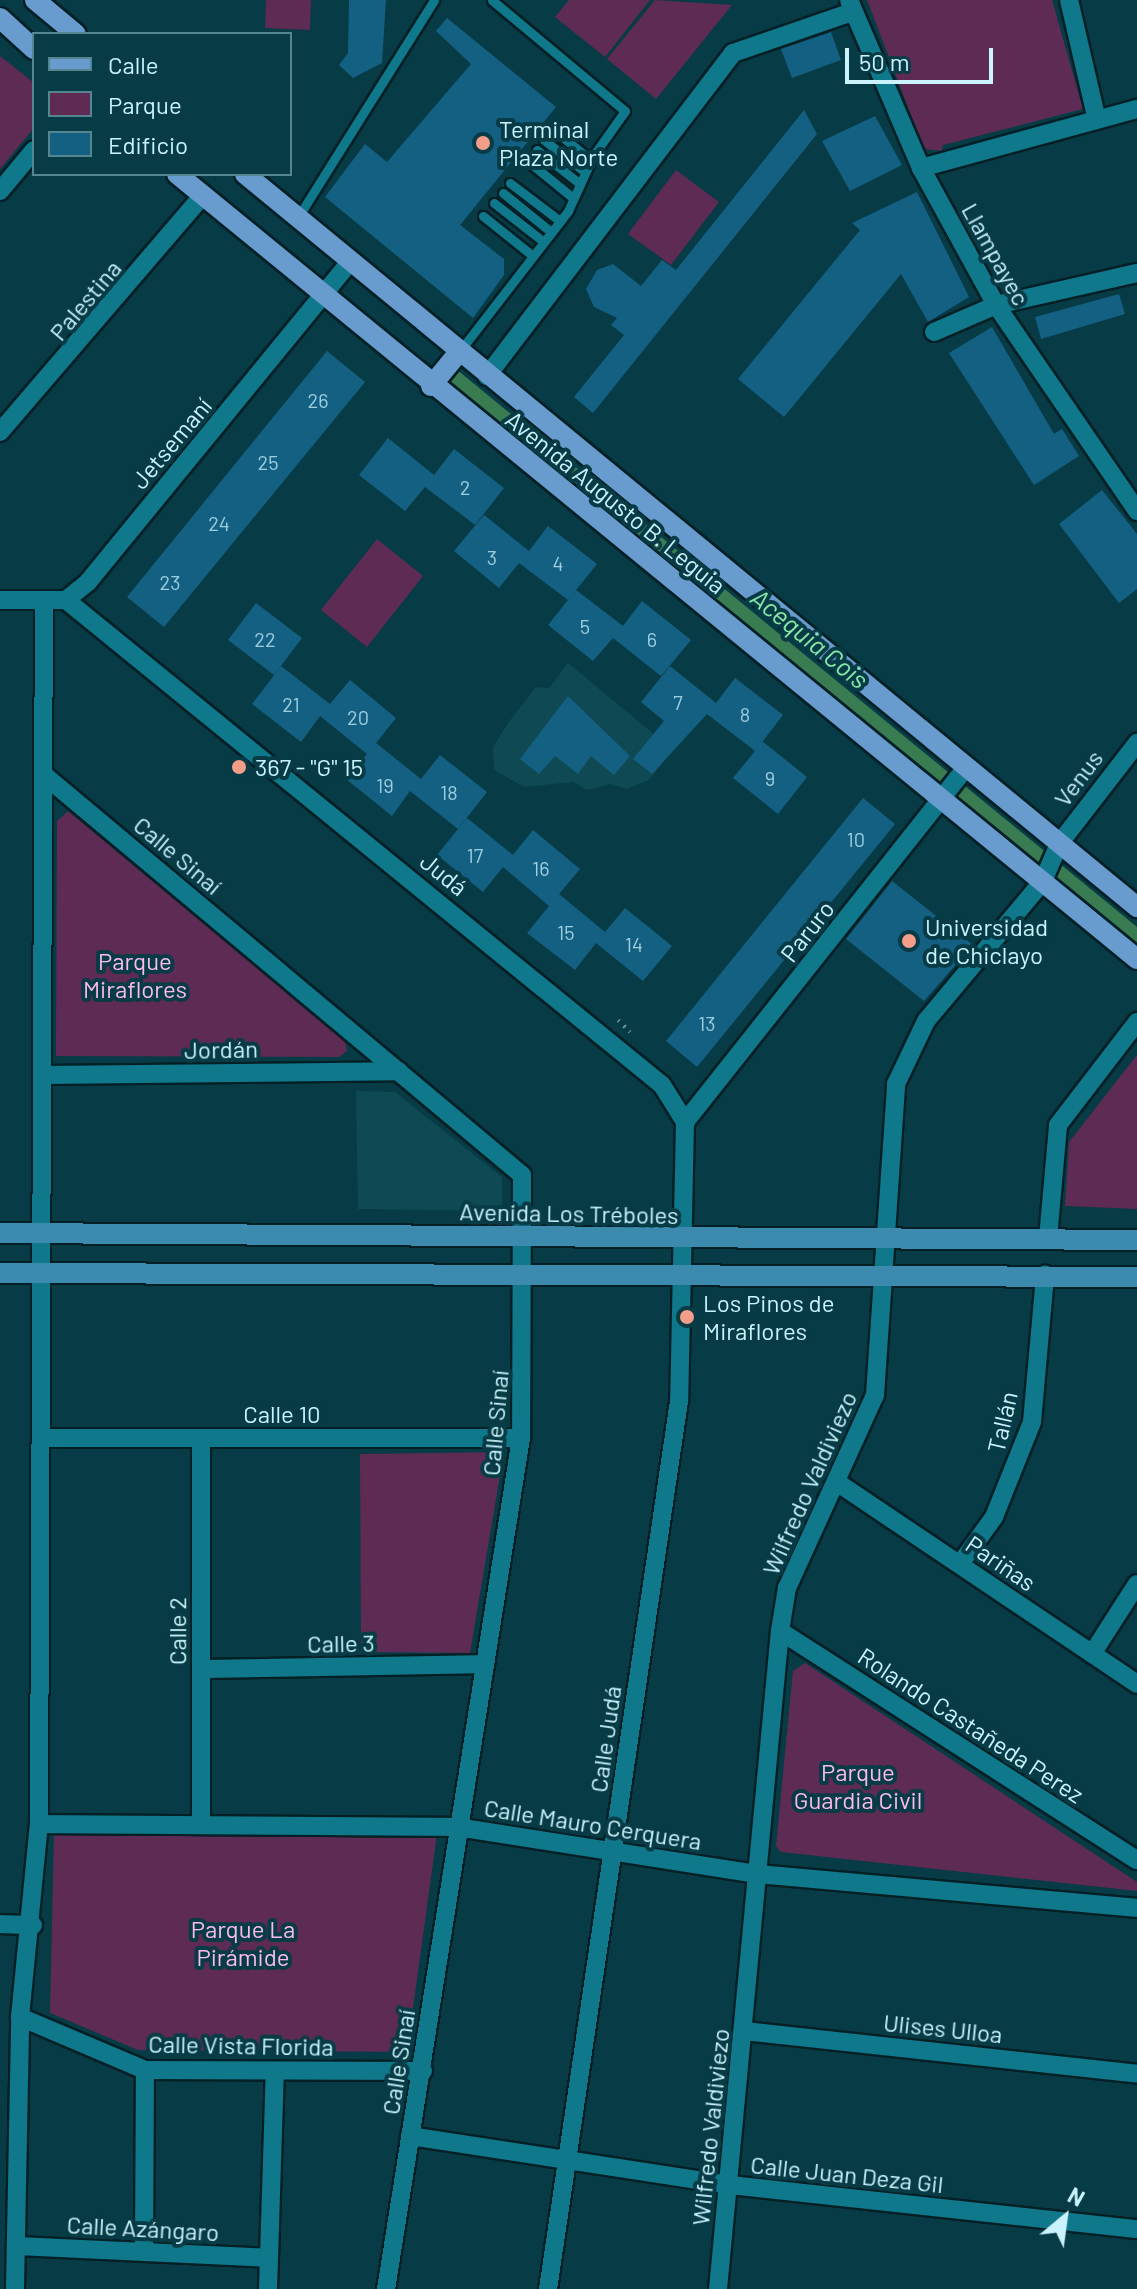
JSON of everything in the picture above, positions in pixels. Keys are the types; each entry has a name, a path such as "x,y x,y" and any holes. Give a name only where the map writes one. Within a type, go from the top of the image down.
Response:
{"main road":[{"path":"35,0 74,32"},
{"path":"0,18 32,47"},
{"name":"Avenida Augusto B. Leguia","path":"179,176 322,298 1137,959"},
{"name":"Avenida Augusto B. Leguia","path":"247,176 965,769 1137,907"},
{"path":"431,386 459,352"},
{"name":"Avenida Los Tréboles","path":"0,1233 682,1242 1137,1240"},
{"path":"0,1273 527,1276 881,1273 1137,1277"}],"street":[{"path":"1069,0 1097,120"},
{"path":"487,376 733,53 850,6"},
{"name":"Llampayec","path":"850,6 921,168 996,305 1137,511"},
{"path":"921,168 1137,109"},
{"path":"0,191 32,152"},
{"name":"Palestina","path":"0,432 202,196"},
{"name":"Jetsemaní","path":"66,600 350,262"},
{"path":"934,332 996,305 1137,273"},
{"path":"0,600 66,600"},
{"name":"Judá","path":"66,600 653,1077 685,1122"},
{"path":"15,2289 20,2017 33,1925 39,1824 44,601"},
{"name":"Venus","path":"1059,844 1137,743"},
{"name":"Paruro","path":"685,1122 965,769"},
{"name":"Calle Sinaí","path":"44,775 522,1175 527,1276 521,1438 386,2289"},
{"name":"Wilfredo Valdiviezo","path":"718,2289 780,1631 787,1588 838,1483 875,1395 894,1099 912,1041 1043,880 1059,844"},
{"path":"1048,1238 1058,1125 1137,1022"},
{"name":"Jordán","path":"43,1075 399,1071"},
{"path":"682,1242 685,1122"},
{"name":"Calle Judá","path":"548,2289 679,1401 682,1242"},
{"name":"Tallán","path":"960,1564 994,1517 1032,1422 1045,1275"},
{"name":"Calle 10","path":"42,1438 521,1438"},
{"name":"Calle 2","path":"201,1438 201,1825"},
{"name":"Pariñas","path":"838,1483 1137,1684"},
{"path":"1092,1654 1137,1584"},
{"name":"Rolando Castañeda Perez","path":"780,1631 1137,1860"},
{"name":"Calle 3","path":"201,1669 483,1664"},
{"name":"Calle Mauro Cerquera","path":"39,1824 457,1827 612,1854 758,1874 1137,1908"},
{"path":"0,1924 33,1925"},
{"name":"Calle Vista Florida","path":"20,2017 145,2070 423,2071"},
{"name":"Ulises Ulloa","path":"744,2031 1137,2074"},
{"path":"144,2252 145,2070"},
{"path":"268,2289 275,2071"},
{"name":"Calle Juan Deza Gil","path":"410,2136 730,2185 1137,2229"},
{"name":"Calle Azángaro","path":"16,2246 269,2258"}],"lane":[{"path":"298,218 434,0"},
{"path":"459,352 560,221 591,160 625,111 492,0"},
{"path":"555,131 591,160"},
{"path":"544,140 585,172"},
{"path":"537,150 580,184"},
{"path":"529,162 573,198"},
{"path":"510,183 560,221"},
{"path":"503,193 551,232"},
{"path":"494,203 544,242"},
{"path":"483,216 533,256"}],"path":[{"path":"618,1020 630,1032"}],"shaded area":[{"path":"568,663 673,750 649,780 627,789 610,784 588,790 573,782 524,787 494,770 493,747 508,723 536,687 549,688"},
{"path":"356,1091 395,1092 502,1177 502,1211 358,1209"}],"green space":[{"path":"266,0 311,0 310,30 265,28"},
{"path":"569,0 650,0 605,57 555,17"},
{"path":"655,0 732,5 656,99 607,59"},
{"path":"867,0 1052,0 1083,109 943,145 942,151 924,149"},
{"path":"0,56 32,81 32,130 0,169"},
{"path":"676,170 719,202 671,265 628,234"},
{"path":"377,539 423,576 367,647 321,610"},
{"name":"Parque Miraflores","path":"68,811 345,1041 347,1051 339,1057 56,1056 57,821"},
{"path":"1137,1055 1137,1209 1065,1206 1069,1142"},
{"path":"504,1452 470,1653 361,1652 360,1454"},
{"name":"Parque Guardia Civil","path":"805,1663 1137,1882 1137,1891 781,1852 776,1846 793,1671"},
{"name":"Parque La Pirámide","path":"54,1833 437,1834 407,2052 138,2050 50,2013"}],"building":[{"path":"349,0 386,0 382,63 353,78 339,65 348,53"},
{"path":"447,18 556,107 460,225 504,259 504,275 473,318 325,197 365,144 387,162 471,64 436,31"},
{"path":"831,32 841,60 792,78 781,49"},
{"path":"804,110 817,134 593,413 574,397 624,335 611,325 617,318 594,307 586,289 597,270 613,264 641,286 662,260 676,270"},
{"path":"875,116 902,165 850,191 822,141"},
{"path":"917,192 969,297 928,322 901,274 784,417 738,379 860,230 852,223"},
{"path":"1119,294 1125,314 1041,339 1035,317"},
{"path":"992,327 1054,434 1062,429 1079,456 1034,485 949,353"},
{"path":"327,351 365,382 164,627 127,597"},
{"path":"388,438 434,475 454,449 504,488 475,525 425,487 405,511 359,475"},
{"path":"1102,490 1137,534 1137,589 1119,603 1059,524"},
{"path":"484,515 529,551 548,526 597,564 568,600 519,563 499,588 454,551"},
{"path":"576,590 623,626 642,601 691,640 661,676 613,638 593,661 548,625"},
{"path":"256,603 302,638 274,675 228,640"},
{"path":"281,666 330,704 350,680 396,718 376,743 421,779 440,755 487,792 458,829 410,791 392,816 346,779 367,754 320,716 301,742 252,704"},
{"path":"670,666 716,703 735,678 783,715 763,741 807,777 778,814 733,778 755,751 707,714 652,774 633,759 664,721 641,702"},
{"path":"568,696 630,756 614,775 591,756 578,774 555,756 539,774 520,759"},
{"path":"863,798 895,824 697,1067 666,1041"},
{"path":"467,818 513,855 533,830 580,869 559,894 605,932 625,908 672,946 643,981 596,943 575,970 527,933 549,906 503,867 483,892 437,855"},
{"name":"Universidad de Chiclayo","path":"892,881 973,945 924,1001 846,939"}],"waterway":[{"name":"Acequia Cois","path":"450,377 1137,940"}],"place":[{"name":"Terminal Plaza Norte","path":"483,143"},
{"name":"367 - \"G\" 15","path":"239,767"},
{"name":"Universidad de Chiclayo","path":"909,941"},
{"name":"Los Pinos de Miraflores","path":"687,1317"}]}
